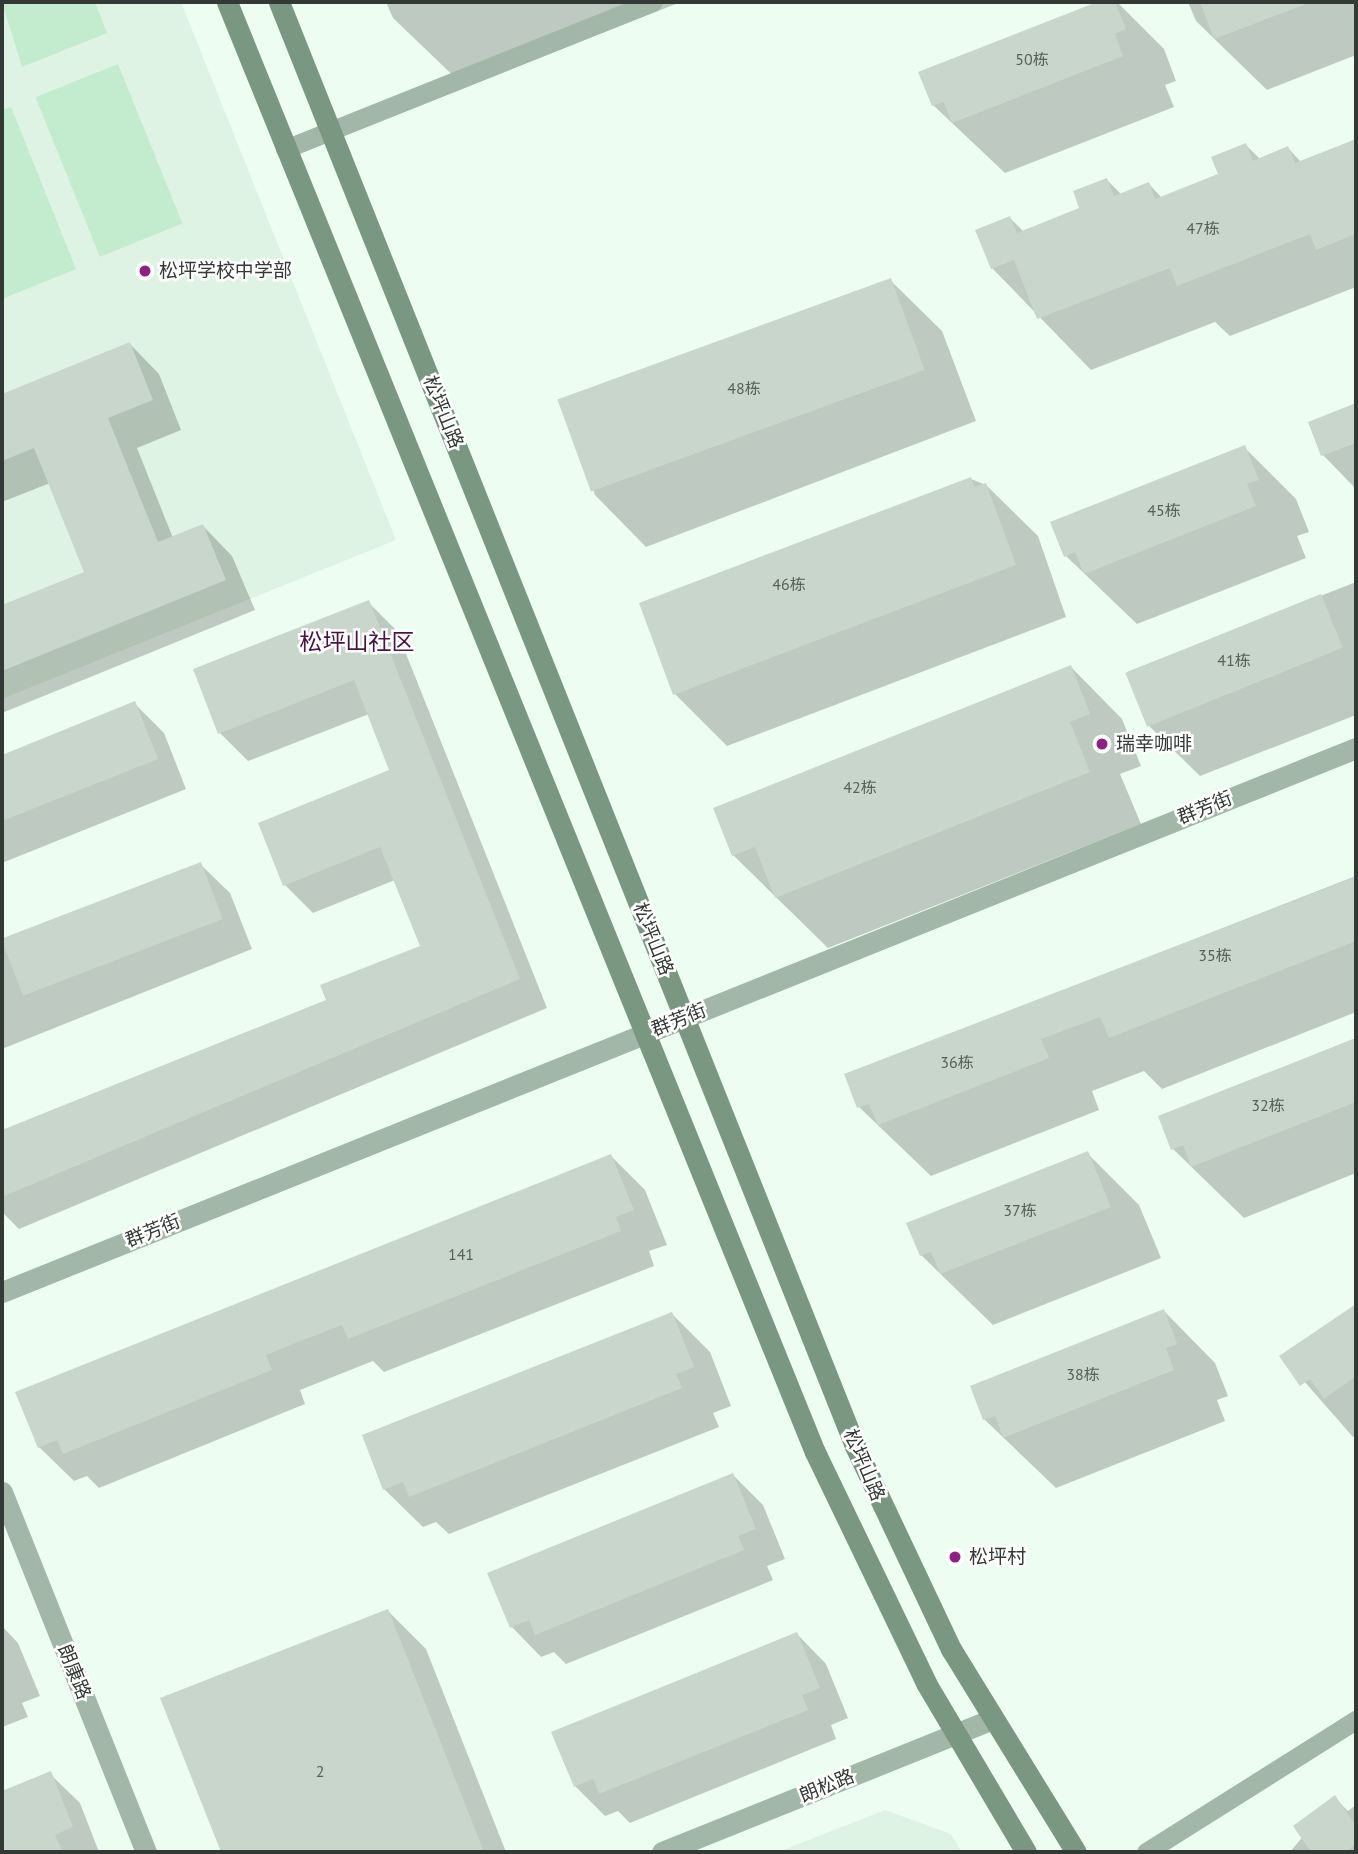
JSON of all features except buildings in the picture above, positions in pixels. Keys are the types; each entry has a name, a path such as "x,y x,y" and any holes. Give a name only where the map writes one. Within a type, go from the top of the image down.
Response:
{"street":[{"name":"松坪山路","path":"227,2 645,1034 865,1567 955,1734 1026,1852"},
{"name":"松坪山路","path":"279,2 684,1018 898,1543 993,1719 1076,1852"},
{"name":"群芳街","path":"2,1292 1356,748"},
{"name":"朗康路","path":"2,1492 146,1852"},
{"name":"朗松路","path":"662,1852 993,1719"}],"lane":[{"path":"285,149 653,2"},
{"path":"1146,1852 1356,1720"}],"shaded area":[{"name":"松坪学校中学部","path":"2,2 181,2 396,540 2,699"},
{"path":"885,1810 951,1834 962,1852 778,1852"}],"green space":[{"path":"2,2 95,2 107,33 22,67"},
{"path":"118,64 182,223 100,257 35,97"},
{"path":"11,107 76,269 2,299 2,110"}],"place":[{"name":"松坪学校中学部","path":"145,271"},
{"name":"瑞幸咖啡","path":"1102,744"},
{"name":"松坪村","path":"955,1557"}],"district":[{"name":"松坪山社区","path":"357,642"}]}
